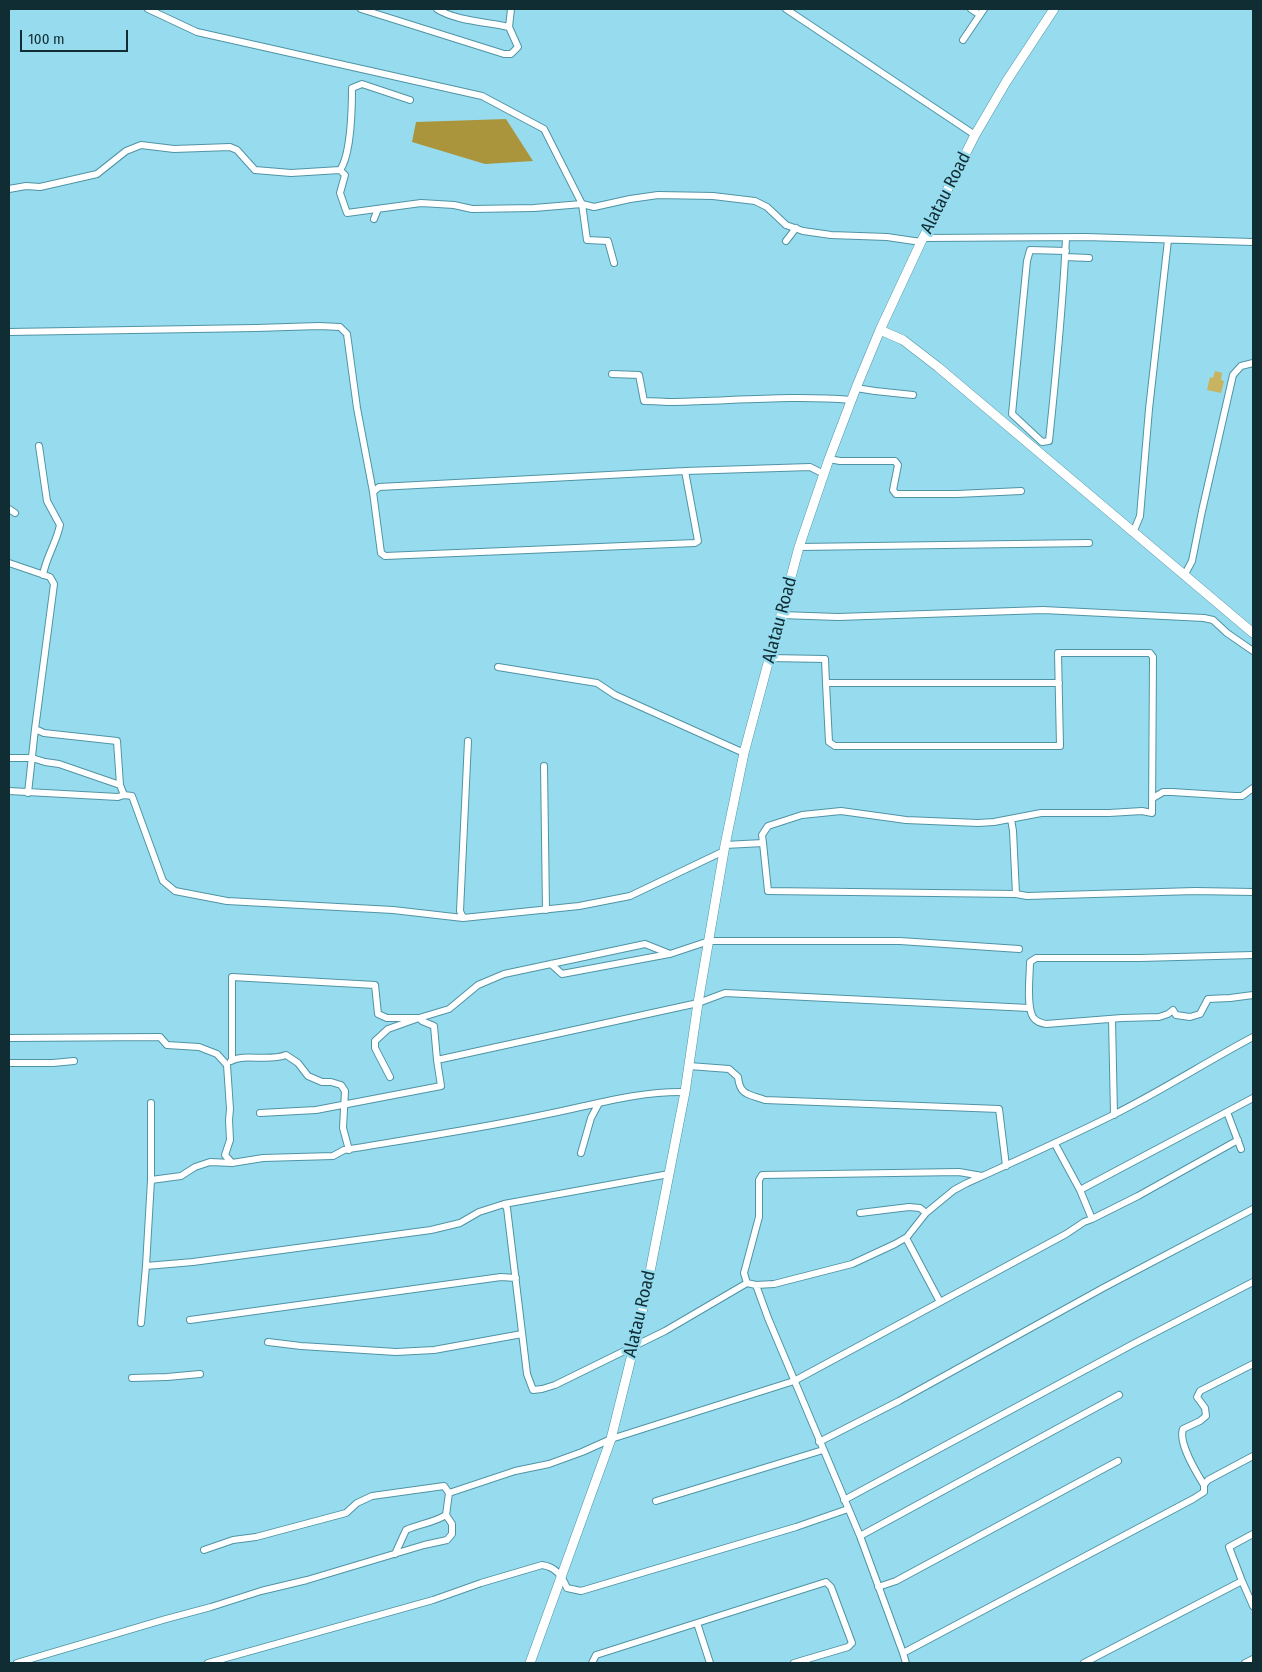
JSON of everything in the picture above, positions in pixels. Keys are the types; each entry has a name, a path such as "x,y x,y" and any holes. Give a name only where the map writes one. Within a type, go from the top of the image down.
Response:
{"main road":[{"name":"Alatau Road","path":"530,1663 611,1439 632,1348 641,1318 685,1092 724,851 744,753 799,547 851,400 880,330 922,240 975,135 1006,82 1054,9"},
{"path":"880,330 903,340 938,367 1253,634"}],"street":[{"path":"148,9 197,32 482,96 544,129 582,204 587,240 608,241 614,263"},
{"path":"361,9 504,54 511,54 518,47 510,27 511,9"},
{"path":"437,9 462,18 510,27"},
{"path":"786,9 975,135"},
{"path":"964,40 982,12 971,9"},
{"path":"340,170 344,164 347,148 352,109 352,88 362,84 410,100"},
{"path":"9,189 26,186 40,187 98,174 126,151 141,145 174,149 230,147 237,150 255,170 291,173 340,170"},
{"path":"340,170 344,175 340,193 347,213 421,203 454,205 472,209 534,208 582,204 594,207 658,195 712,196 755,201 767,207 786,225 831,235 887,236 922,240 1066,238 1253,242"},
{"path":"374,219 378,209"},
{"path":"786,241 796,228"},
{"path":"1066,238 1066,254 1049,442 1042,442 1036,439 1012,414 1027,261 1030,250 1066,254 1089,258"},
{"path":"1133,533 1140,516 1150,400 1168,240"},
{"path":"9,332 340,327 347,334 357,408 373,492 380,548 381,553 385,556 691,544 698,540 685,471"},
{"path":"1184,576 1192,561 1233,375 1241,366 1253,363"},
{"path":"612,374 639,375 644,401 673,402 793,398 851,400"},
{"path":"856,388 875,392 913,395"},
{"path":"39,446 47,501 60,525 56,540 45,562 42,575"},
{"path":"829,459 840,461 896,461 898,465 893,490 896,494 1021,491"},
{"path":"373,492 379,487 685,471 810,467 824,474"},
{"path":"9,509 15,513"},
{"path":"799,547 1089,543"},
{"path":"9,563 50,577 54,584 28,792"},
{"path":"781,615 838,617 1043,610 1204,618 1213,620 1227,633 1253,651"},
{"path":"769,658 825,659 829,742 835,746 1060,746 1058,653 1150,653 1153,657 1153,798 1152,813 1142,811 1041,813 994,822 978,823 906,820 840,811 802,815 768,826 762,835 768,891 1016,894 1027,896 1195,891 1253,892"},
{"path":"498,667 597,683 615,696 744,753"},
{"path":"826,683 1059,683"},
{"path":"35,729 44,733 117,742 120,785 124,795"},
{"path":"463,918 460,911 468,741"},
{"path":"9,758 32,758 59,764 120,785"},
{"path":"544,766 546,910"},
{"path":"1153,798 1163,792 1242,796 1253,788"},
{"path":"9,791 118,797 124,795 132,796 163,881 174,891 227,900 393,910 463,918 579,906 630,896 724,851 741,845 763,842"},
{"path":"1011,819 1016,894"},
{"path":"551,964 562,974 670,954 709,941 900,941 1019,949"},
{"path":"390,1077 375,1048 375,1041 388,1029 449,1008 478,985 504,974 645,944 670,954"},
{"path":"1253,955 1036,958 1030,962 1029,1008 1037,1022 1046,1024 1159,1017 1173,1010 1176,1015 1190,1017 1200,1014 1208,998 1253,995"},
{"path":"232,1163 225,1155 230,1140 232,977 375,985 378,1014 387,1018 419,1018 434,1026 441,1086 316,1110 260,1113"},
{"path":"437,1060 698,1003 725,993 1029,1008"},
{"path":"1112,1019 1114,1115"},
{"path":"504,1204 507,1208 527,1374 533,1390 542,1389 556,1385 665,1331 747,1283 756,1285 774,1284 852,1264 906,1238 926,1213 954,1190 1114,1115 1253,1036"},
{"path":"9,1038 160,1037 168,1045 199,1047 217,1054 230,1063"},
{"path":"230,1063 239,1057 271,1059 286,1055 298,1063 308,1076 322,1082 341,1085 345,1091 343,1128 349,1150"},
{"path":"9,1063 53,1064 74,1061"},
{"path":"689,1066 729,1069 738,1077 739,1086 744,1094 765,1100 999,1108 1006,1166"},
{"path":"151,1180 181,1176 210,1162 232,1163 263,1158 333,1156 349,1150 457,1132 599,1103 660,1092 685,1092"},
{"path":"1080,1190 1253,1098"},
{"path":"581,1153 591,1118 599,1103"},
{"path":"141,1324 151,1180 151,1104"},
{"path":"1227,1112 1241,1149"},
{"path":"449,1493 515,1471 549,1464 611,1439 794,1381 1066,1234 1084,1222 1138,1196 1238,1140"},
{"path":"1055,1144 1080,1190 1092,1219"},
{"path":"747,1283 744,1273 759,1217 759,1180 762,1175 959,1172 983,1176"},
{"path":"146,1266 193,1262 431,1230 460,1223 479,1212 504,1204 669,1174"},
{"path":"860,1213 909,1207 920,1208 926,1213"},
{"path":"819,1442 899,1401 1103,1288 1253,1209"},
{"path":"906,1238 940,1302"},
{"path":"190,1320 502,1277 516,1278"},
{"path":"844,1500 1253,1282"},
{"path":"756,1285 819,1442 860,1536 906,1663"},
{"path":"268,1342 396,1352 434,1350 522,1334"},
{"path":"903,1653 1204,1492 1204,1484 1183,1444 1181,1435 1183,1429 1206,1416 1205,1408 1198,1397 1200,1392 1253,1364"},
{"path":"132,1378 200,1374"},
{"path":"860,1536 1119,1394"},
{"path":"656,1501 823,1450"},
{"path":"1204,1484 1253,1456"},
{"path":"878,1587 896,1580 1118,1461"},
{"path":"17,1663 166,1619 211,1608 261,1591 307,1580 447,1540 452,1534 452,1524 446,1515 449,1493 444,1486 372,1496 357,1503 346,1513 256,1537 233,1540 204,1550"},
{"path":"208,1663 433,1600 481,1583 542,1565 550,1566 562,1576 567,1588 581,1591 848,1509"},
{"path":"395,1554 406,1530 414,1526 427,1524 446,1515"},
{"path":"1253,1534 1229,1547 1253,1606"},
{"path":"1084,1663 1242,1581"},
{"path":"592,1663 596,1655 826,1582 831,1587 852,1643 848,1647 794,1663"},
{"path":"697,1623 710,1663"},
{"path":"1246,1663 1253,1659"}],"shaded area":[{"path":"506,119 533,161 485,164 412,142 416,122"},
{"path":"1215,371 1222,373 1221,380 1224,381 1221,393 1207,390 1210,377 1213,378"}]}
